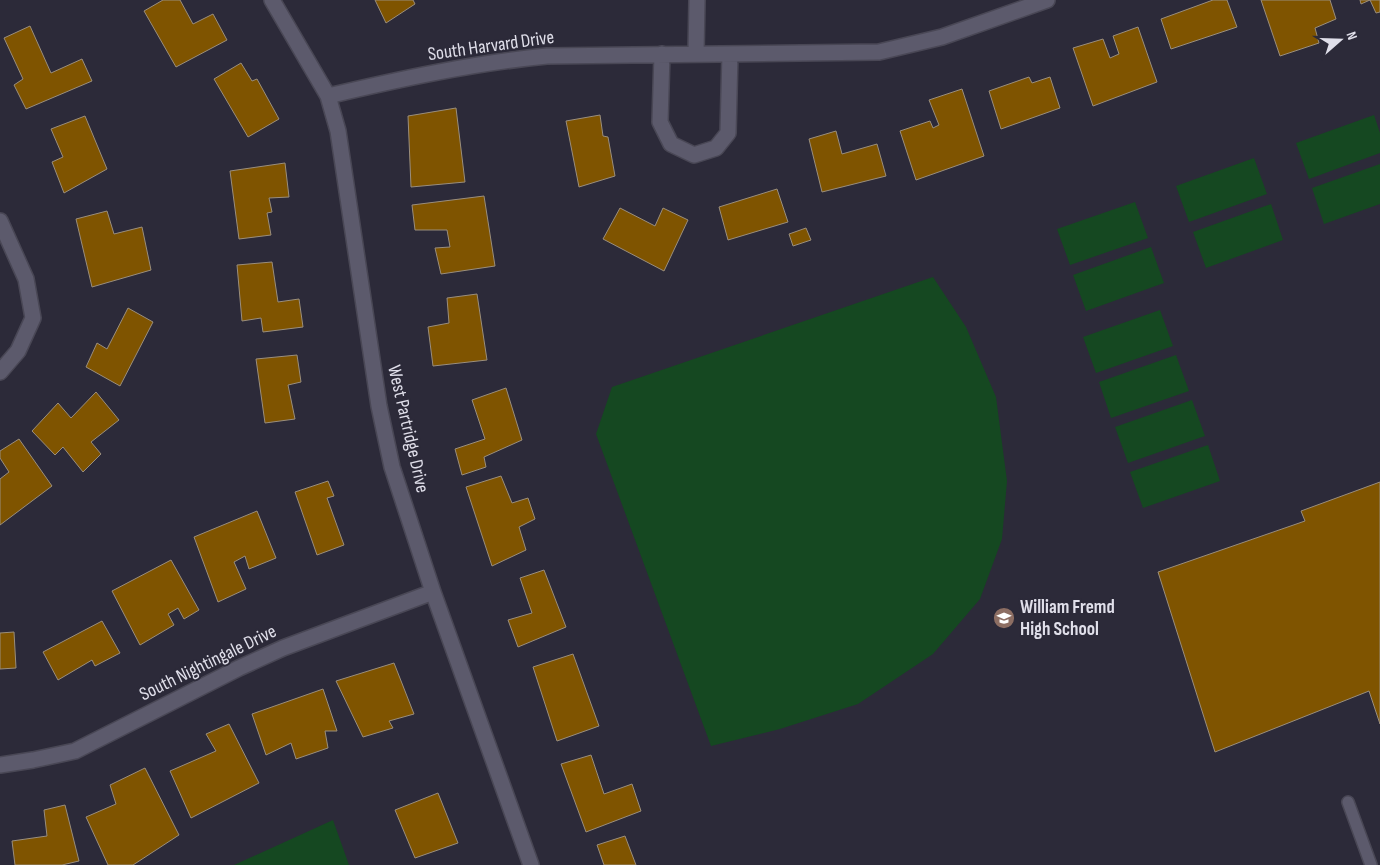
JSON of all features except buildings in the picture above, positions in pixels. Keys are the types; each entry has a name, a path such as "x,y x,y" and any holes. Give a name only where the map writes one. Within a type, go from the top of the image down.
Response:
{"street":[{"name":"West Partridge Drive","path":"272,0 328,96 338,130 379,406 392,467 432,592 531,865"},
{"path":"696,53 697,0"},
{"name":"South Harvard Drive","path":"328,96 392,80 506,60 547,56 878,52 942,37 1047,0"},
{"path":"662,54 660,122 671,144 694,155 716,148 728,133 730,54"},
{"path":"0,221 26,279 33,318 18,351 0,372"},
{"name":"South Nightingale Drive","path":"0,765 75,751 239,668 283,648 432,592"}],"lane":[{"path":"1348,802 1371,865"}],"green space":[{"path":"1374,115 1380,133 1380,153 1309,179 1296,143"},
{"path":"1254,158 1267,194 1189,222 1176,186"},
{"path":"1380,164 1380,204 1324,224 1312,188"},
{"path":"1135,202 1148,238 1070,265 1057,229"},
{"path":"1271,204 1283,240 1206,268 1193,232"},
{"path":"1151,247 1164,283 1086,311 1073,275"},
{"path":"933,277 966,327 996,397 1007,481 1002,539 980,599 933,654 858,704 780,729 711,746 596,434 612,387"},
{"path":"1160,310 1173,346 1096,373 1083,337"},
{"path":"1176,355 1189,391 1111,418 1099,382"},
{"path":"1192,400 1205,436 1128,463 1115,427"},
{"path":"1208,445 1220,481 1143,508 1130,472"},
{"path":"333,820 349,865 234,865"}],"place":[{"name":"William Fremd High School","path":"1004,618"}]}
